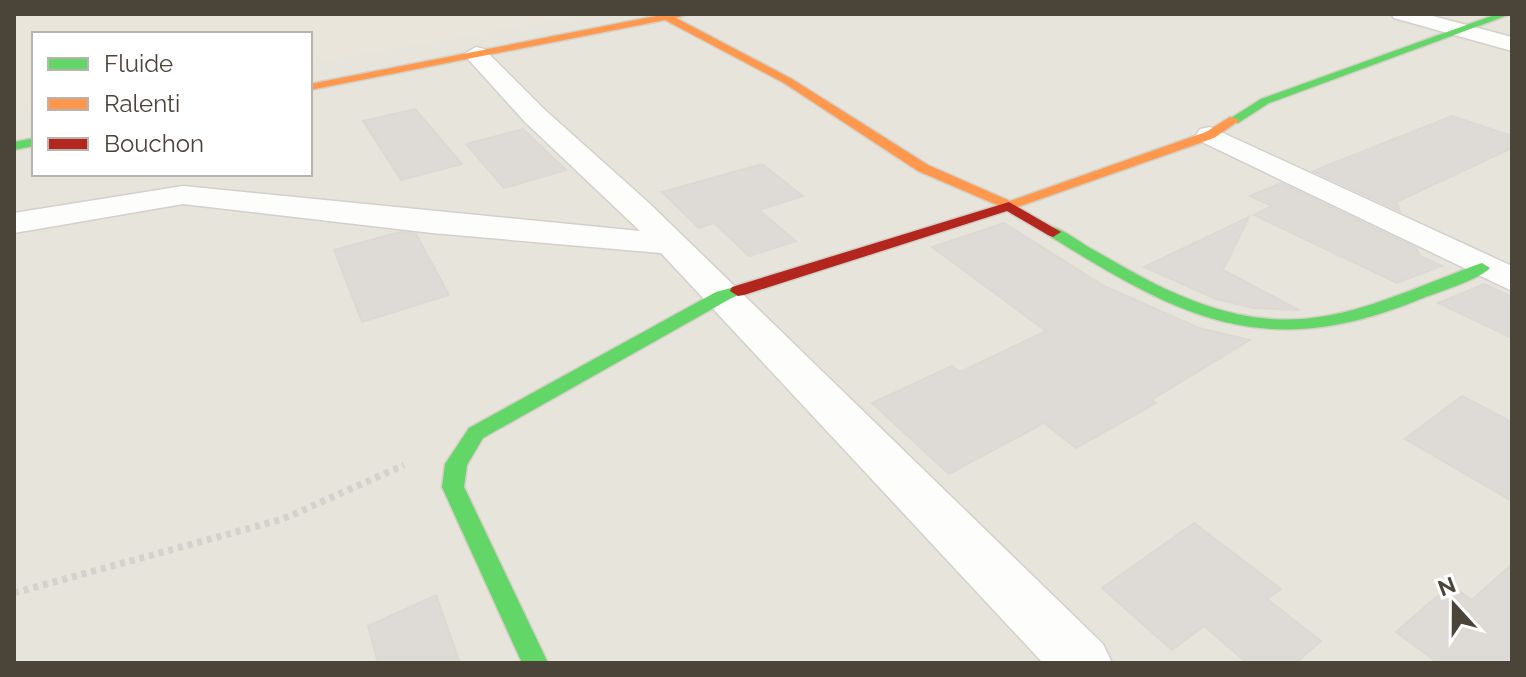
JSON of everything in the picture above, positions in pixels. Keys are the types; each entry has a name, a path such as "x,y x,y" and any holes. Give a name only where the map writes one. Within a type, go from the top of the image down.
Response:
{"street":[{"path":"1401,14 1512,44"},
{"path":"535,663 453,487 456,464 476,433 722,296 1009,206 1210,135 1265,101 1506,14"},
{"path":"312,87 674,16 788,81 923,168 1009,206 1189,308 1237,321 1283,326 1326,323 1482,268"},
{"path":"476,54 535,116 722,296 1082,663"},
{"path":"1210,135 1512,280"},
{"path":"14,223 183,195 432,223 670,244"}],"path":[{"path":"14,593 283,519 407,463"}],"shaded area":[{"path":"14,14 1512,14 1512,663 14,663"},
{"path":"14,14 592,14 312,63 312,32 32,32 32,110 14,114"}],"building":[{"path":"415,109 462,164 401,180 363,121"},
{"path":"1452,116 1512,136 1512,148 1396,202 1400,211 1313,171"},
{"path":"523,129 566,170 504,188 466,144"},
{"path":"762,164 803,196 759,210 796,241 749,256 714,223 699,228 662,192"},
{"path":"1281,183 1416,248 1420,256 1442,266 1397,283 1254,215 1272,206 1250,196"},
{"path":"1249,217 1223,270 1299,310 1254,308 1216,299 1144,267"},
{"path":"1004,223 1104,286 1199,328 1250,340 1151,400 1156,403 1076,448 1044,423 949,474 872,403 952,366 960,372 1046,331 932,247"},
{"path":"400,232 416,234 449,295 362,322 334,250"},
{"path":"1484,284 1512,297 1512,338 1438,303"},
{"path":"1462,396 1512,422 1512,501 1405,439"},
{"path":"1194,523 1281,589 1267,599 1321,641 1296,663 1247,663 1204,626 1172,650 1102,588"},
{"path":"1512,564 1512,663 1438,663 1396,632 1450,585 1472,600"},
{"path":"436,595 460,663 378,663 368,626"}],"traffic: fast":[{"path":"1234,120 1265,101 1506,14"},
{"path":"14,146 32,142"},
{"path":"1053,232 1116,270 1183,303 1253,323 1289,326 1346,319 1385,307 1482,268"},
{"path":"535,663 453,487 456,464 476,433 722,296 738,291"}],"traffic: slow":[{"path":"312,87 683,14"},
{"path":"666,17 788,81 923,168 1009,206 1210,135 1234,120"}],"traffic: jam":[{"path":"738,291 1009,206 1053,232"}]}
